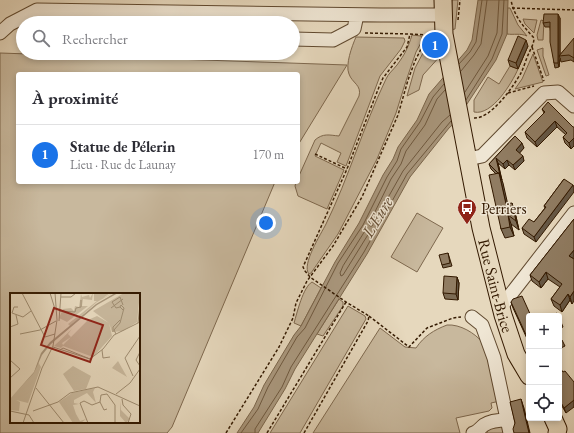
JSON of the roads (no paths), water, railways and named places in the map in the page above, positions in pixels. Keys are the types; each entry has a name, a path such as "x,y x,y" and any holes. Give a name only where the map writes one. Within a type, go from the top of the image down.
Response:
{"main road":[{"name":"Rue Saint-Brice","path":"448,13 444,34 450,66 466,120 468,159 481,228 501,307 516,354 526,371"}],"street":[{"path":"26,16 38,10 357,15 448,13"},
{"path":"300,39 333,40 354,29 357,15"},
{"path":"0,33 16,21"},
{"path":"10,24 16,26"},
{"path":"468,159 482,156 548,88 572,98"},
{"path":"501,307 574,213"},
{"path":"472,317 482,325 494,358 510,433"},
{"path":"473,433 477,432 485,425 500,420 507,420"}],"water":[{"name":"L'Eure","path":"478,0 508,0 507,34 496,60 465,107 460,118 449,128 410,177 367,254 295,369 285,389 258,433 237,433 254,407 264,385 301,326 335,262 359,223 398,147 417,120 429,94 467,50 472,40"}],"place":[{"name":"Statue de Pélerin","path":"435,45"},
{"name":"Perriers","path":"467,225"}]}
